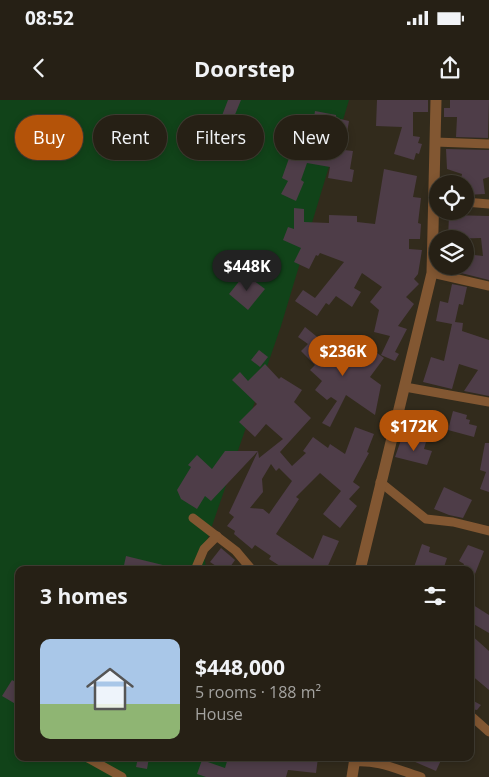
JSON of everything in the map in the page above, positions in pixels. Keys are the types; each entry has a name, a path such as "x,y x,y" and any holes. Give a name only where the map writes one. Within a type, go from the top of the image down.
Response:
{"street":[{"path":"436,100 436,175"},
{"path":"435,142 489,144"},
{"path":"474,203 489,204"},
{"path":"361,566 432,275"},
{"path":"441,275 489,286"},
{"path":"405,387 489,402"},
{"path":"380,482 426,520 453,522 489,531"},
{"path":"193,518 236,551 249,566"},
{"path":"197,566 204,549 217,536"},
{"path":"474,719 489,732"},
{"path":"93,761 122,777"},
{"path":"352,777 354,761"},
{"path":"368,761 389,764 421,777"}],"green space":[{"path":"0,100 349,100 344,115 274,115 274,160 331,160 281,326 204,549 206,566 15,566 15,761 236,761 245,777 0,777"}],"building":[{"path":"228,100 241,100 235,115 222,115"},
{"path":"377,100 428,100 428,112 413,112 413,136 420,137 418,143 422,144 419,154 416,153 414,160 394,154 402,127 376,126"},
{"path":"450,100 489,100 488,138 456,137 457,117 444,117 444,108 450,108"},
{"path":"315,111 336,115 314,115"},
{"path":"446,149 489,150 489,177 483,179 485,194 474,195 474,175 462,175 447,169"},
{"path":"348,150 353,151 350,169 354,170 352,182 328,178 330,167 307,163 301,180 304,182 296,201 281,194 288,181 282,178 288,160 348,160"},
{"path":"384,169 417,176 413,197 421,198 418,223 421,224 420,239 409,239 409,249 422,250 418,274 414,279 419,284 406,297 414,304 398,326 407,329 395,352 399,354 395,361 381,355 390,336 374,332 379,310 370,302 382,287 362,273 354,288 361,292 352,307 336,296 329,305 326,303 317,316 295,301 303,290 315,298 344,262 320,253 318,256 316,255 309,269 294,262 301,248 283,240 288,227 294,229 294,208 304,209 304,222 329,223 329,215 357,216 357,222 375,224"},
{"path":"474,216 489,216 489,280 469,275 474,275 474,255 483,256 481,238 474,238 474,230 448,230 449,220 474,220"},
{"path":"245,274 265,289 248,310 229,294"},
{"path":"452,284 467,287 463,305 459,304 455,322 463,323 462,331 489,340 489,396 464,391 478,370 459,364 452,389 423,382 431,357 444,361 452,324 436,321 440,301 448,303"},
{"path":"305,327 327,345 323,350 341,368 353,355 363,364 373,350 384,358 370,377 381,385 375,415 346,395 330,427 322,423 337,401 331,397 327,400 315,390 322,381 310,370 315,365 301,351 308,344 298,337"},
{"path":"259,350 268,357 260,367 251,360"},
{"path":"265,364 279,379 281,377 302,390 294,402 311,418 280,452 292,466 306,453 303,451 313,437 328,448 330,444 345,454 355,427 374,434 367,452 369,453 353,482 360,487 349,499 357,506 340,528 323,514 341,491 320,473 296,497 299,499 276,534 313,559 323,535 339,541 328,566 280,566 269,559 271,556 255,545 252,549 234,534 235,531 227,526 234,517 229,513 258,451 259,458 283,439 266,424 255,437 239,422 257,404 232,380 240,372 248,381","holes":["271,464 276,471 279,468 292,481 269,514 263,509 250,508 263,492 262,479"]},
{"path":"453,411 467,415 466,419 470,420 469,424 477,426 474,437 448,430"},
{"path":"417,439 426,442 424,449 432,451 427,465 395,457 401,440 415,445"},
{"path":"485,443 489,443 489,492 480,489 486,472 480,470"},
{"path":"225,451 258,451 211,501 205,496 197,509 181,499 177,490 191,467 188,465 197,455 212,469"},
{"path":"444,487 472,500 463,518 434,509"},
{"path":"422,544 430,547 429,552 447,558 444,566 414,566"},
{"path":"468,545 484,551 475,574 474,566 463,566 464,564 459,561"},
{"path":"221,548 235,560 231,566 216,566 210,562"},
{"path":"126,556 167,566 124,566"},
{"path":"474,606 489,615 489,633 474,624"},
{"path":"474,638 489,651 489,690 474,677"},
{"path":"12,680 15,682 15,704 2,696"},
{"path":"474,701 481,705 477,710 474,710"},
{"path":"137,761 148,761 147,769 136,767"},
{"path":"202,761 225,768 227,761 318,761 316,773 288,770 286,777 206,777 197,774"},
{"path":"413,761 441,761 436,771"}]}
